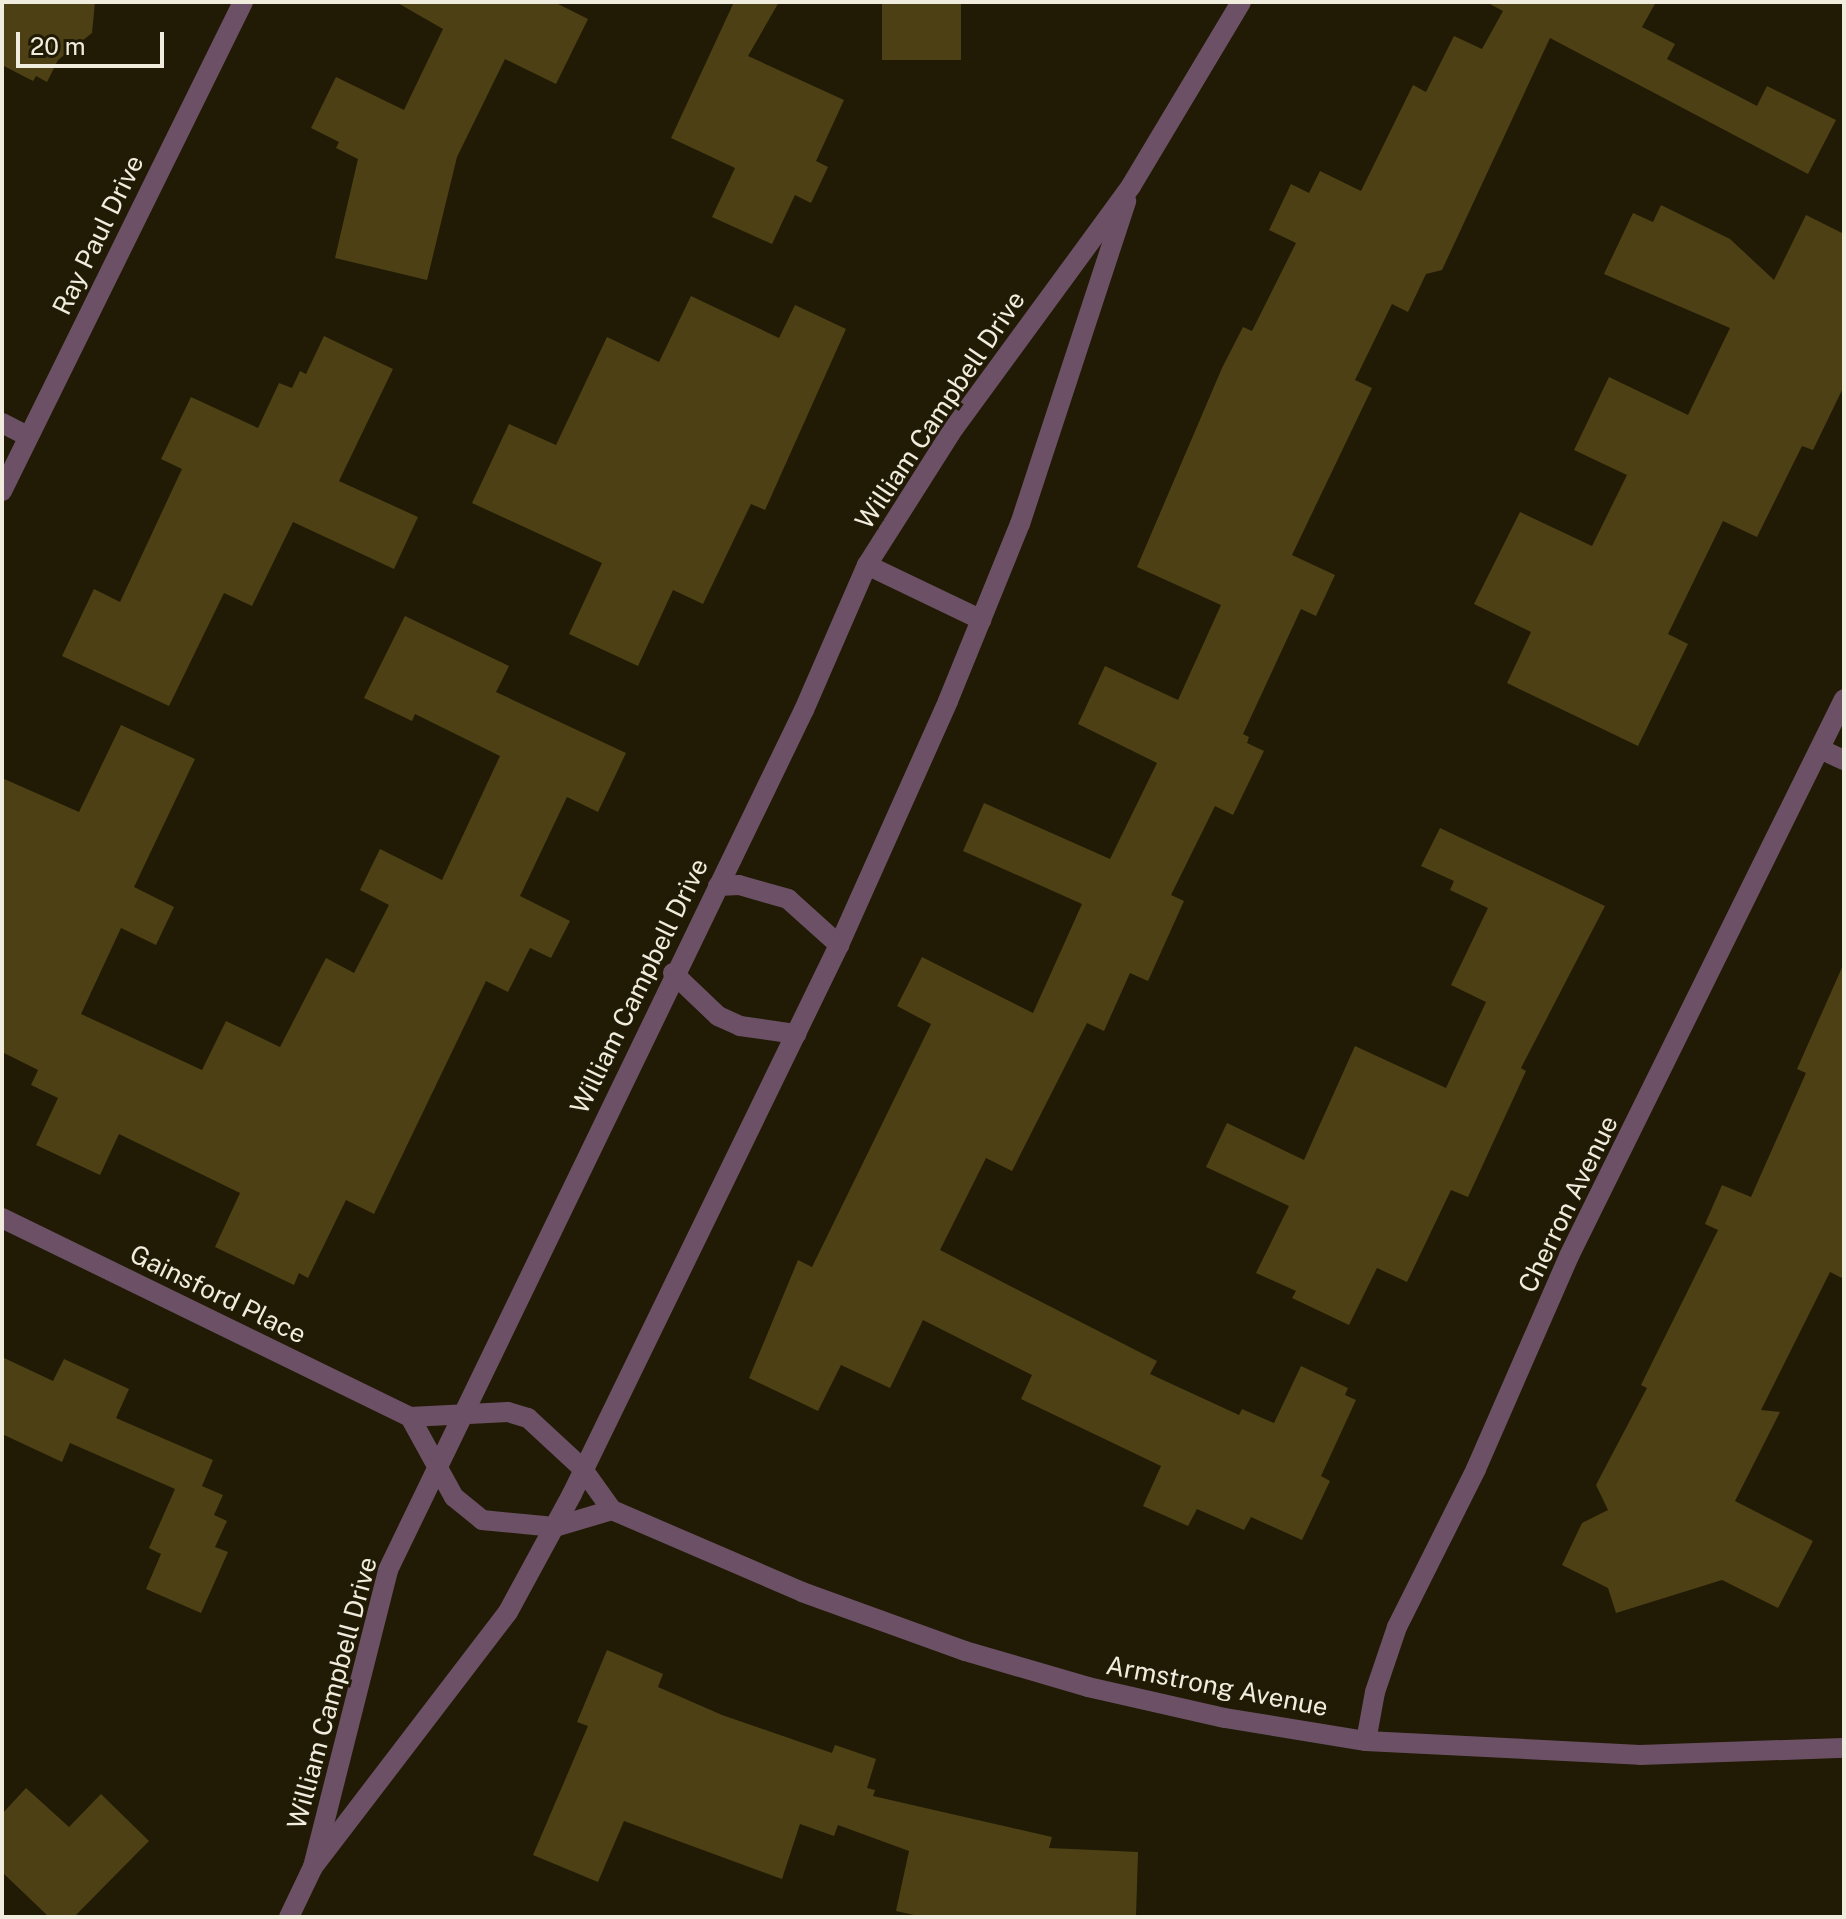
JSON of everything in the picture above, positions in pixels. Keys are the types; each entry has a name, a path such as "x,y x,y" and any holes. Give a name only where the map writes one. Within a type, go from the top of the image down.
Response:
{"street":[{"name":"Ray Paul Drive","path":"2,491 243,2"},
{"name":"William Campbell Drive","path":"289,1917 313,1867 388,1570 434,1467 804,710 867,565 954,428 1131,186 1241,2"},
{"name":"William Campbell Drive","path":"313,1867 501,1622 555,1527 796,1034 839,945 982,620 1020,524 1131,186"},
{"path":"2,423 28,436"},
{"path":"867,565 982,620"},
{"name":"Cherron Avenue","path":"1366,1741 1375,1692 1397,1627 1476,1469 1569,1256 1844,699"},
{"path":"1820,749 1844,760"},
{"path":"718,886 739,885 788,899 839,945"},
{"path":"673,973 718,1016 740,1026 796,1034"},
{"name":"Gainsford Place","path":"2,1218 410,1417"},
{"path":"508,1412 528,1418 582,1468 612,1510 555,1527 482,1520 454,1497 434,1467 410,1417 508,1412"},
{"name":"Armstrong Avenue","path":"612,1510 802,1592 965,1651 1209,1715 1366,1741 1640,1755 1844,1748"}],"building":[{"path":"2,2 95,2 92,33 58,60 47,82 36,76 33,81 2,65"},
{"path":"396,2 554,2 588,19 556,84 505,59 457,157 427,280 335,258 358,159 336,148 339,142 311,128 336,77 404,110 443,29"},
{"path":"734,2 779,2 748,56 844,100 816,161 828,167 811,203 795,195 772,244 712,217 735,168 671,138"},
{"path":"882,2 961,2 961,60 882,60"},
{"path":"1486,2 1656,2 1642,27 1675,44 1667,59 1757,106 1767,86 1836,120 1808,174 1550,38 1442,270 1426,274 1408,312 1392,304 1355,380 1372,388 1292,555 1335,575 1316,616 1301,609 1243,734 1249,737 1247,743 1264,751 1233,815 1215,806 1171,895 1184,901 1148,981 1130,973 1104,1031 1087,1023 1012,1171 986,1158 940,1250 1157,1361 1150,1374 1239,1415 1242,1409 1274,1423 1301,1366 1348,1388 1345,1395 1356,1400 1321,1476 1330,1481 1302,1540 1251,1517 1244,1530 1197,1509 1188,1526 1143,1506 1161,1466 1021,1399 1032,1375 923,1320 890,1388 841,1365 818,1411 749,1378 798,1260 812,1267 931,1024 897,1006 922,957 1033,1013 1082,904 963,851 984,803 1110,859 1157,763 1078,724 1105,666 1178,700 1221,605 1137,567 1222,368 1243,327 1252,331 1296,243 1269,230 1291,184 1309,193 1320,171 1361,191 1413,85 1426,92 1454,36 1482,49 1503,11"},
{"path":"1661,205 1730,239 1774,280 1806,215 1844,234 1844,386 1813,450 1802,446 1757,537 1723,521 1668,634 1688,644 1638,746 1507,683 1531,632 1474,604 1520,512 1592,546 1627,475 1574,450 1609,377 1688,415 1730,328 1604,274 1633,213 1653,222"},
{"path":"691,296 779,338 795,305 846,329 765,510 751,504 703,604 673,590 638,666 569,634 602,563 472,503 509,424 556,445 607,337 659,362"},
{"path":"324,336 393,369 339,481 418,517 394,569 293,522 252,606 224,593 169,706 62,656 94,589 120,602 182,469 161,459 191,397 258,428 279,383 292,388 300,371 306,374"},
{"path":"405,616 509,666 496,692 626,753 598,812 567,797 520,896 570,921 551,958 530,948 508,992 486,981 374,1214 346,1200 308,1278 299,1273 294,1285 215,1247 240,1193 119,1134 100,1175 36,1145 58,1098 31,1085 38,1070 2,1052 2,778 79,812 121,725 195,759 134,887 174,907 156,945 121,928 81,1014 202,1070 226,1021 280,1047 326,958 354,973 389,905 360,890 380,849 442,880 500,756 415,714 412,721 364,698"},
{"path":"1440,828 1605,906 1521,1068 1526,1071 1468,1197 1451,1190 1407,1282 1377,1268 1349,1325 1292,1298 1296,1291 1256,1273 1289,1206 1206,1167 1227,1123 1304,1160 1355,1046 1446,1088 1486,1002 1451,985 1488,908 1450,890 1454,881 1421,866"},
{"path":"1844,963 1844,1279 1830,1272 1761,1410 1780,1412 1735,1501 1813,1541 1778,1608 1722,1580 1616,1613 1608,1588 1562,1565 1582,1523 1608,1510 1596,1485 1647,1388 1641,1385 1718,1230 1705,1224 1722,1185 1751,1197 1806,1073 1797,1069"},
{"path":"2,1357 53,1381 64,1359 129,1389 116,1418 213,1460 202,1486 223,1495 214,1515 227,1521 215,1547 228,1552 201,1613 146,1589 161,1554 149,1548 175,1489 70,1443 62,1462 2,1434"},
{"path":"607,1650 663,1674 658,1687 722,1715 832,1753 835,1745 876,1759 867,1788 875,1790 873,1796 1052,1837 1049,1848 1138,1852 1136,1917 923,1917 896,1911 909,1851 838,1825 834,1836 800,1824 782,1879 624,1821 598,1882 533,1855 588,1726 577,1722"},
{"path":"26,1788 69,1827 101,1794 149,1841 74,1917 49,1917 2,1872 2,1814"}]}
